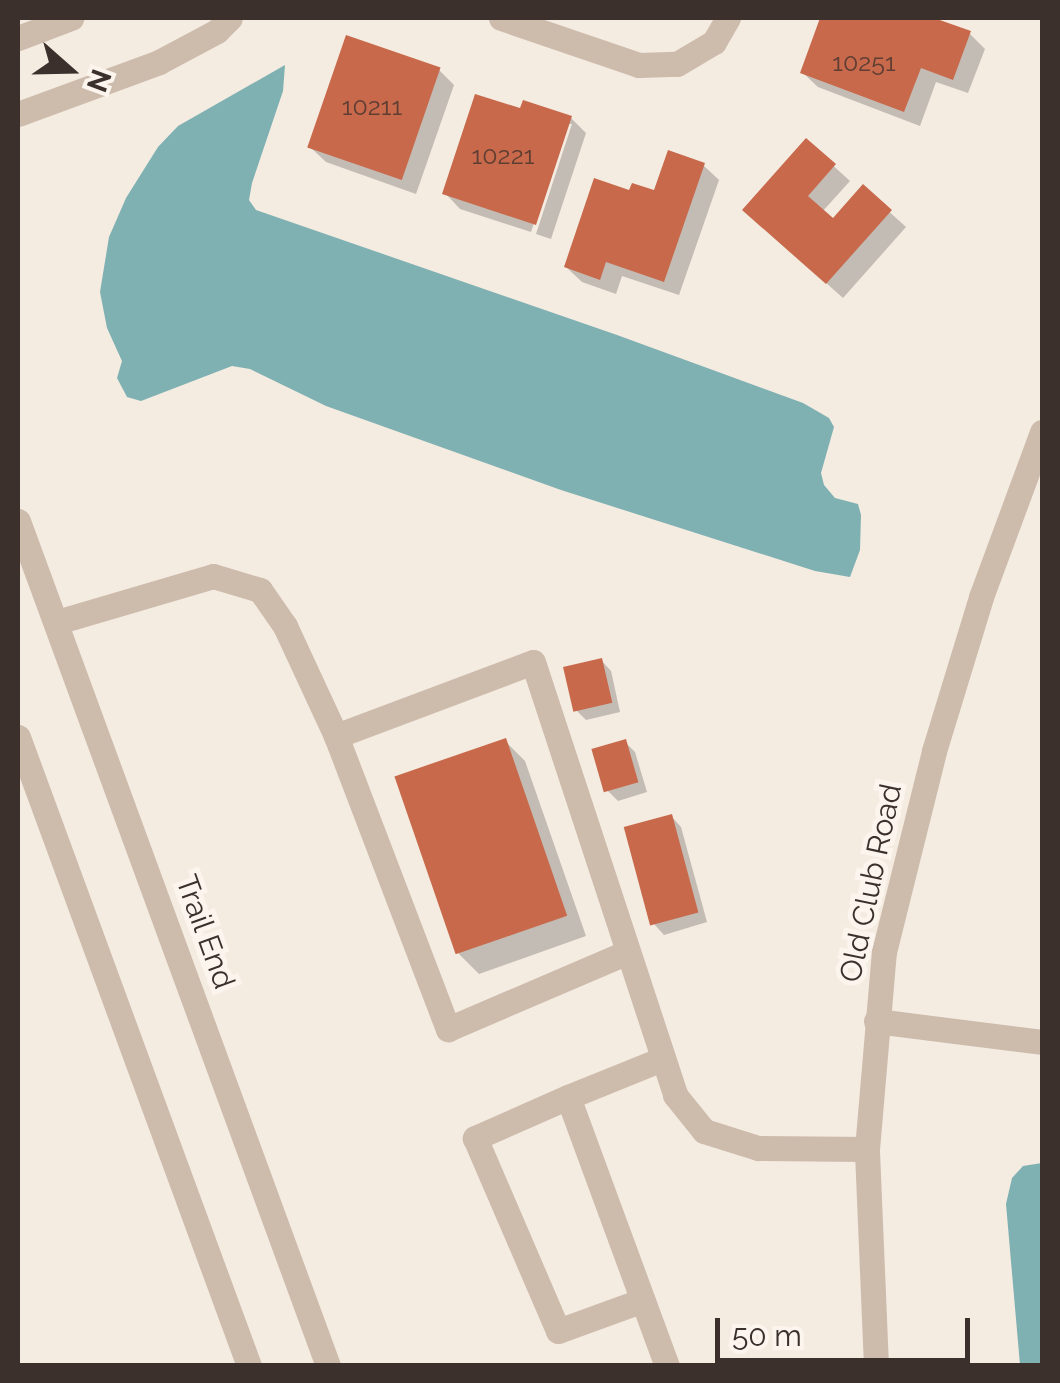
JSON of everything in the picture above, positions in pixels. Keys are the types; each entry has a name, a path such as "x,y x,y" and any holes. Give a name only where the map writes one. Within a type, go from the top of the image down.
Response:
{"street":[{"path":"18,38 71,18"},
{"path":"18,114 159,62 217,30 230,18"},
{"path":"501,18 639,65 677,64 714,42 728,18"},
{"name":"Old Club Road","path":"876,1366 867,1150 876,1021 900,876 981,597 1042,432"},
{"name":"Trail End","path":"18,521 328,1366"},
{"path":"57,622 213,576 260,590 285,626 336,736 448,1029 625,953"},
{"path":"336,736 533,662 625,953 675,1096 704,1131 758,1148 867,1150"},
{"path":"18,737 250,1366"},
{"path":"876,1021 1042,1042"},
{"path":"643,1300 558,1331 475,1138 662,1058"},
{"path":"568,1097 667,1366"}],"water":[{"path":"285,65 283,91 252,183 249,200 256,210 617,335 803,403 829,418 834,427 821,473 824,485 835,498 858,504 861,515 860,550 850,577 815,571 561,490 326,406 250,369 232,366 141,401 127,397 117,378 122,361 107,328 100,292 109,237 126,198 158,147 178,126"},
{"path":"1042,1163 1042,1365 1020,1365 1006,1204 1012,1178 1023,1166"}],"building":[{"path":"820,18 934,18 971,31 953,80 921,68 904,112 800,73"},
{"path":"346,35 441,68 402,180 307,148"},
{"path":"475,94 520,108 523,100 572,116 536,225 442,194"},
{"path":"806,138 836,164 808,196 833,218 863,184 892,210 826,284 742,210"},
{"path":"668,150 705,163 664,282 606,262 600,280 564,267 594,178 629,190 632,183 654,190"},
{"path":"602,658 612,703 573,712 563,667"},
{"path":"506,738 567,916 456,954 394,776"},
{"path":"626,739 638,782 604,792 591,749"},
{"path":"672,814 698,913 650,925 624,827"}]}
